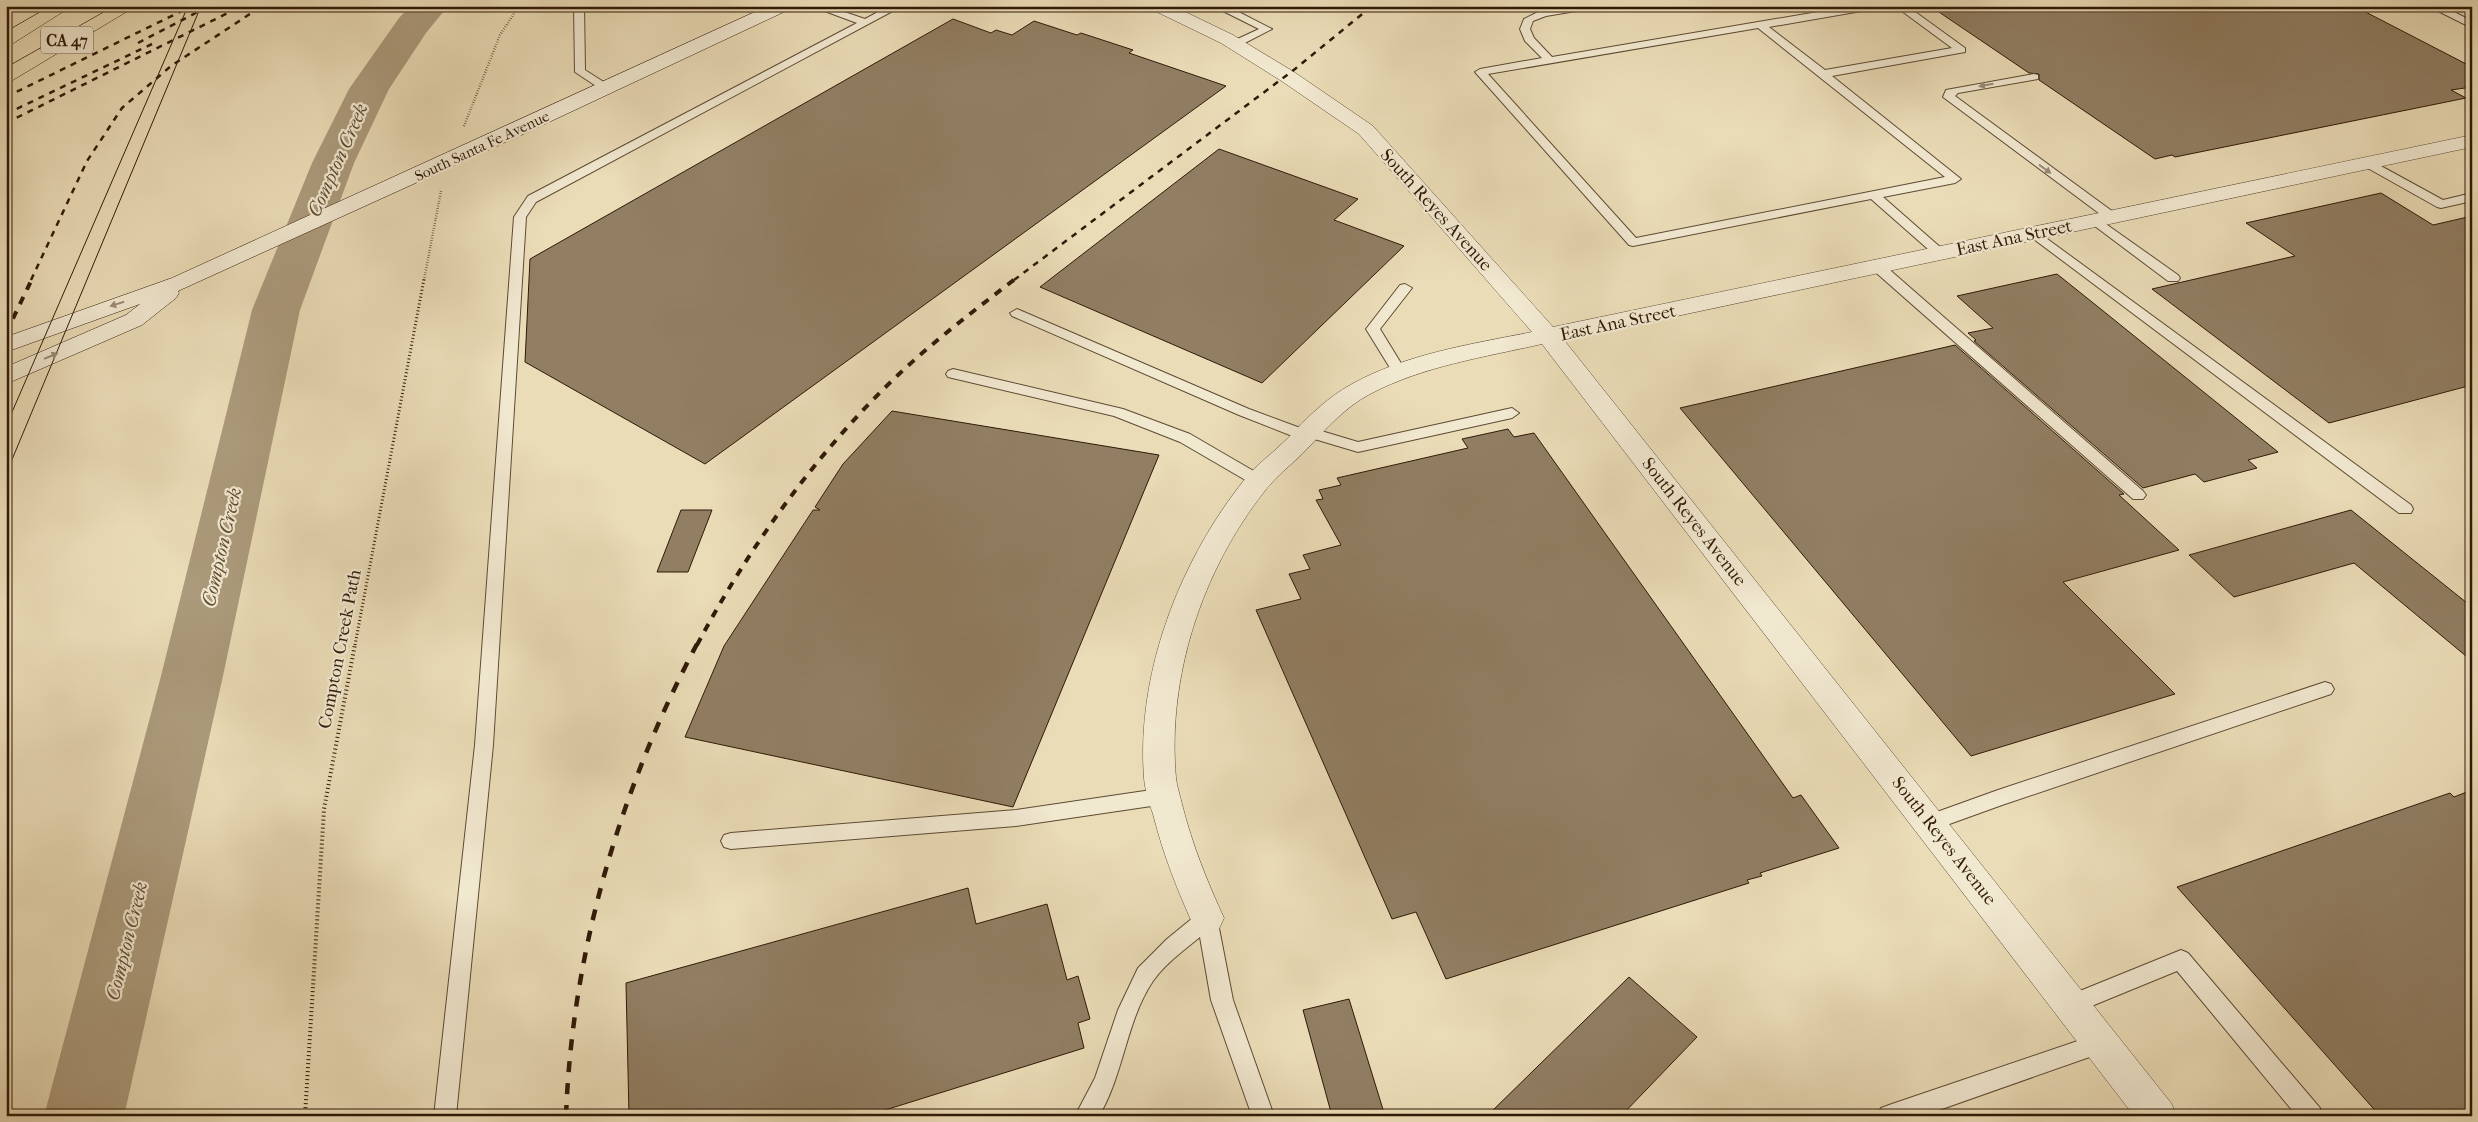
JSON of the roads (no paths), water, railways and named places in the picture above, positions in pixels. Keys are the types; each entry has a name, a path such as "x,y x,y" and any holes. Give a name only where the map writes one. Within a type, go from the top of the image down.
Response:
{"main road":[{"name":"CA 47","path":"6,40 64,6"},
{"name":"CA 47","path":"6,76 128,6"}],"street":[{"name":"South Santa Fe Avenue","path":"6,345 105,308 180,283 782,6"},
{"name":"South Reyes Avenue","path":"1159,6 1235,44 1287,76 1366,130 1549,337 2158,1116"},
{"name":"East Ana Street","path":"1207,918 1186,872 1160,780 1160,727 1167,677 1178,631 1201,573 1225,527 1259,481 1324,414 1347,397 1400,373 1471,352 2472,141"},
{"name":"South Santa Fe Avenue","path":"6,376 134,320 180,283"}],"lane":[{"path":"579,6 580,72 606,88"},
{"path":"816,6 866,23"},
{"path":"445,1116 484,745 520,217 532,199 897,6"},
{"path":"1549,60 1529,39 1525,29 1529,19 1544,13 1588,6"},
{"path":"1760,25 1955,180 1633,242 1480,72 1873,6"},
{"path":"1823,74 1961,50 1900,6"},
{"path":"2433,6 2472,25"},
{"path":"1223,7 1267,29 1235,44"},
{"path":"2034,77 1958,90 1950,92 1949,97 1954,104 2104,219 2173,278"},
{"path":"2368,163 2441,204 2472,197"},
{"path":"1874,195 1942,254"},
{"path":"2035,234 2405,508"},
{"path":"1878,267 2138,495"},
{"path":"1400,373 1373,329 1405,288"},
{"path":"1017,313 1244,412 1306,433 1358,447 1512,413"},
{"path":"953,374 1118,412 1185,438 1259,481"},
{"path":"1930,823 1998,798 2325,689"},
{"path":"731,841 1016,818 1164,796"},
{"path":"1086,1116 1099,1098 1129,1009 1146,973 1207,918"},
{"path":"1207,918 1222,1000 1263,1116"},
{"path":"2072,1004 2181,960 2312,1116"},
{"path":"1889,1116 2102,1043"}],"waterway":[{"name":"Compton Creek","path":"84,1116 192,676 276,310 333,163 369,89 412,26 430,6"}],"tram line":[{"path":"6,426 188,6"},
{"path":"6,474 201,6"}],"railway":[{"path":"6,14 19,6"},
{"path":"6,97 192,6"},
{"path":"138,43 209,6"},
{"path":"6,123 242,6"},
{"path":"31,280 87,161 122,108 171,66 262,6"},
{"path":"1014,280 1295,69 1372,6"},
{"path":"6,114 152,44"},
{"path":"6,333 32,279"},
{"path":"697,645 717,608 762,537 813,468 840,436 868,405 912,362 1015,279"},
{"path":"566,1116 570,1055 578,993 605,873 623,814 645,756 697,644"}]}
